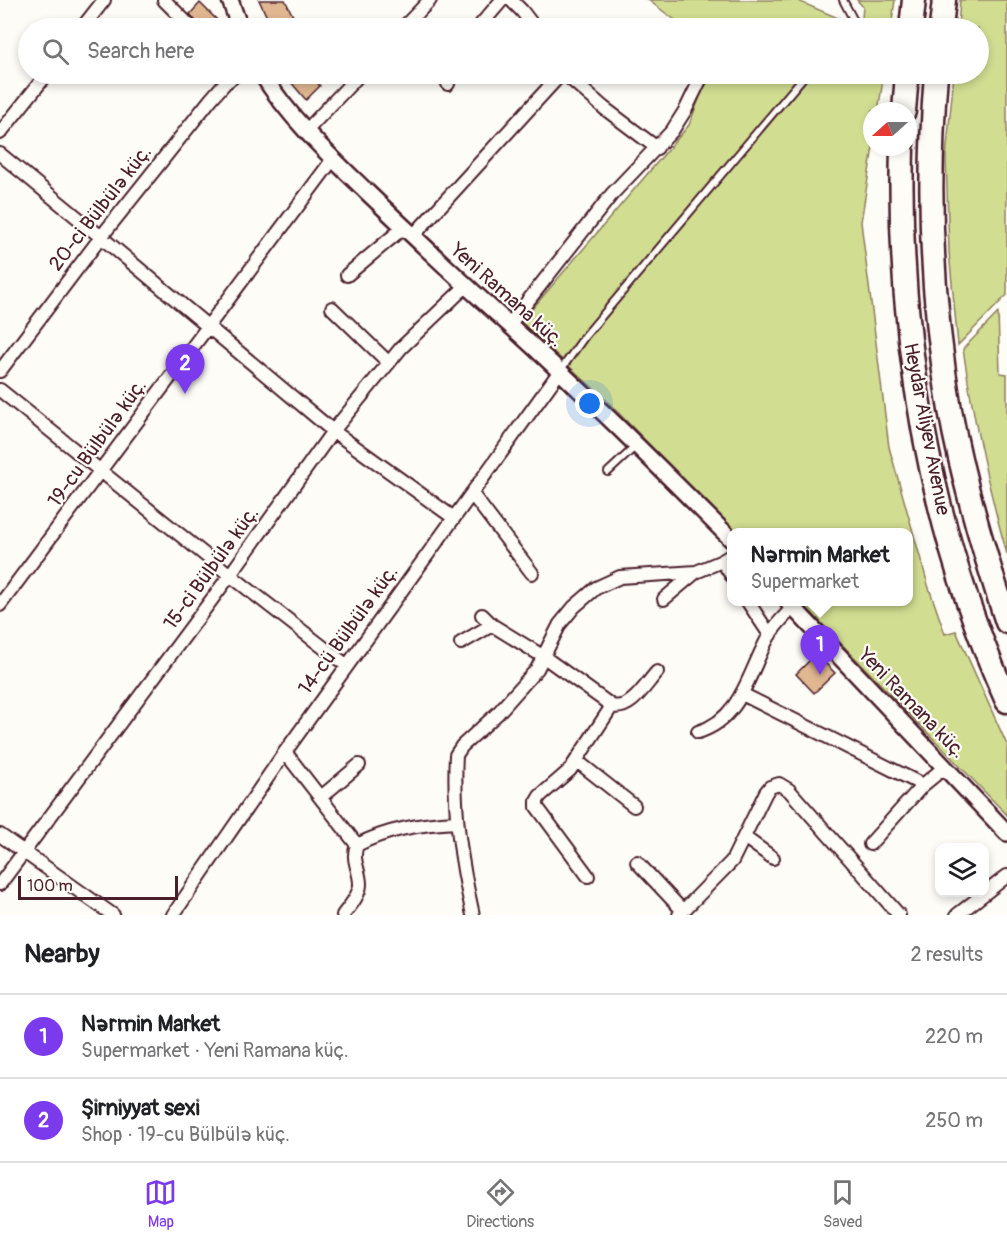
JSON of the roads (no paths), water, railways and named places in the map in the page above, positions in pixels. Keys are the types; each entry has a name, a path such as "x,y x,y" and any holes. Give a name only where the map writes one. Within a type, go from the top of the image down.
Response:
{"highway":[{"path":"912,18 914,0"},
{"path":"942,18 944,0"},
{"path":"905,102 906,84"},
{"name":"Heydar Aliyev Avenue","path":"935,84 931,201 933,274 940,343 950,411 968,490 984,552 1007,622"},
{"name":"Heydar Aliyev Avenue","path":"902,156 900,203 903,275 910,348 921,418 938,499 955,560 981,638 1007,701"}],"street":[{"path":"90,18 104,0"},
{"path":"164,0 182,18"},
{"path":"230,0 236,18"},
{"path":"413,18 430,0"},
{"path":"487,18 502,0"},
{"path":"511,0 527,18"},
{"path":"0,133 38,84"},
{"name":"20-ci Bülbülə küç.","path":"0,371 102,237 225,84"},
{"name":"Yeni Ramana küç.","path":"269,84 285,107 333,159 408,232 560,371 727,535"},
{"path":"306,131 351,84"},
{"path":"347,275 408,232 553,84"},
{"path":"575,84 657,148"},
{"path":"509,325 612,194 672,130 698,84"},
{"path":"0,154 333,431 454,518"},
{"name":"19-cu Bülbülə küç.","path":"0,605 333,159"},
{"name":"15-ci Bülbülə küç.","path":"0,884 230,575 333,431 401,348 466,286"},
{"path":"332,308 389,363"},
{"name":"14-cü Bülbülə küç.","path":"173,915 346,665 560,371"},
{"path":"0,390 346,665"},
{"path":"472,494 532,573"},
{"path":"664,600 696,572 727,558"},
{"path":"473,915 462,867 456,822 456,755 462,746 498,713 537,669 560,624 574,607 596,588 620,577 696,572"},
{"path":"751,606 770,635"},
{"path":"698,732 712,728 721,721 742,694 770,635 789,606"},
{"name":"Yeni Ramana küç.","path":"792,606 1007,833"},
{"path":"482,615 492,625 544,657 612,706 619,708 628,705 657,672"},
{"path":"461,643 492,625"},
{"path":"742,694 923,785"},
{"path":"588,876 537,807 537,801 570,770 612,706"},
{"path":"285,752 357,845"},
{"path":"577,761 634,806"},
{"path":"321,797 359,765"},
{"path":"870,844 923,785 945,767"},
{"path":"637,862 681,913 732,861 766,792 770,787 779,784 789,790 899,915"},
{"path":"343,915 354,899 360,884 354,861 357,845 404,828 456,822"},
{"path":"0,836 113,915"},
{"path":"744,837 773,858"},
{"path":"957,915 1007,876"}],"lane":[{"path":"843,0 852,18"},
{"path":"560,371 585,336 798,84"},
{"path":"608,472 637,445"}],"place":[{"name":"Şirniyyat sexi","path":"185,394"},
{"name":"Nərmin Market","path":"820,675"}]}
